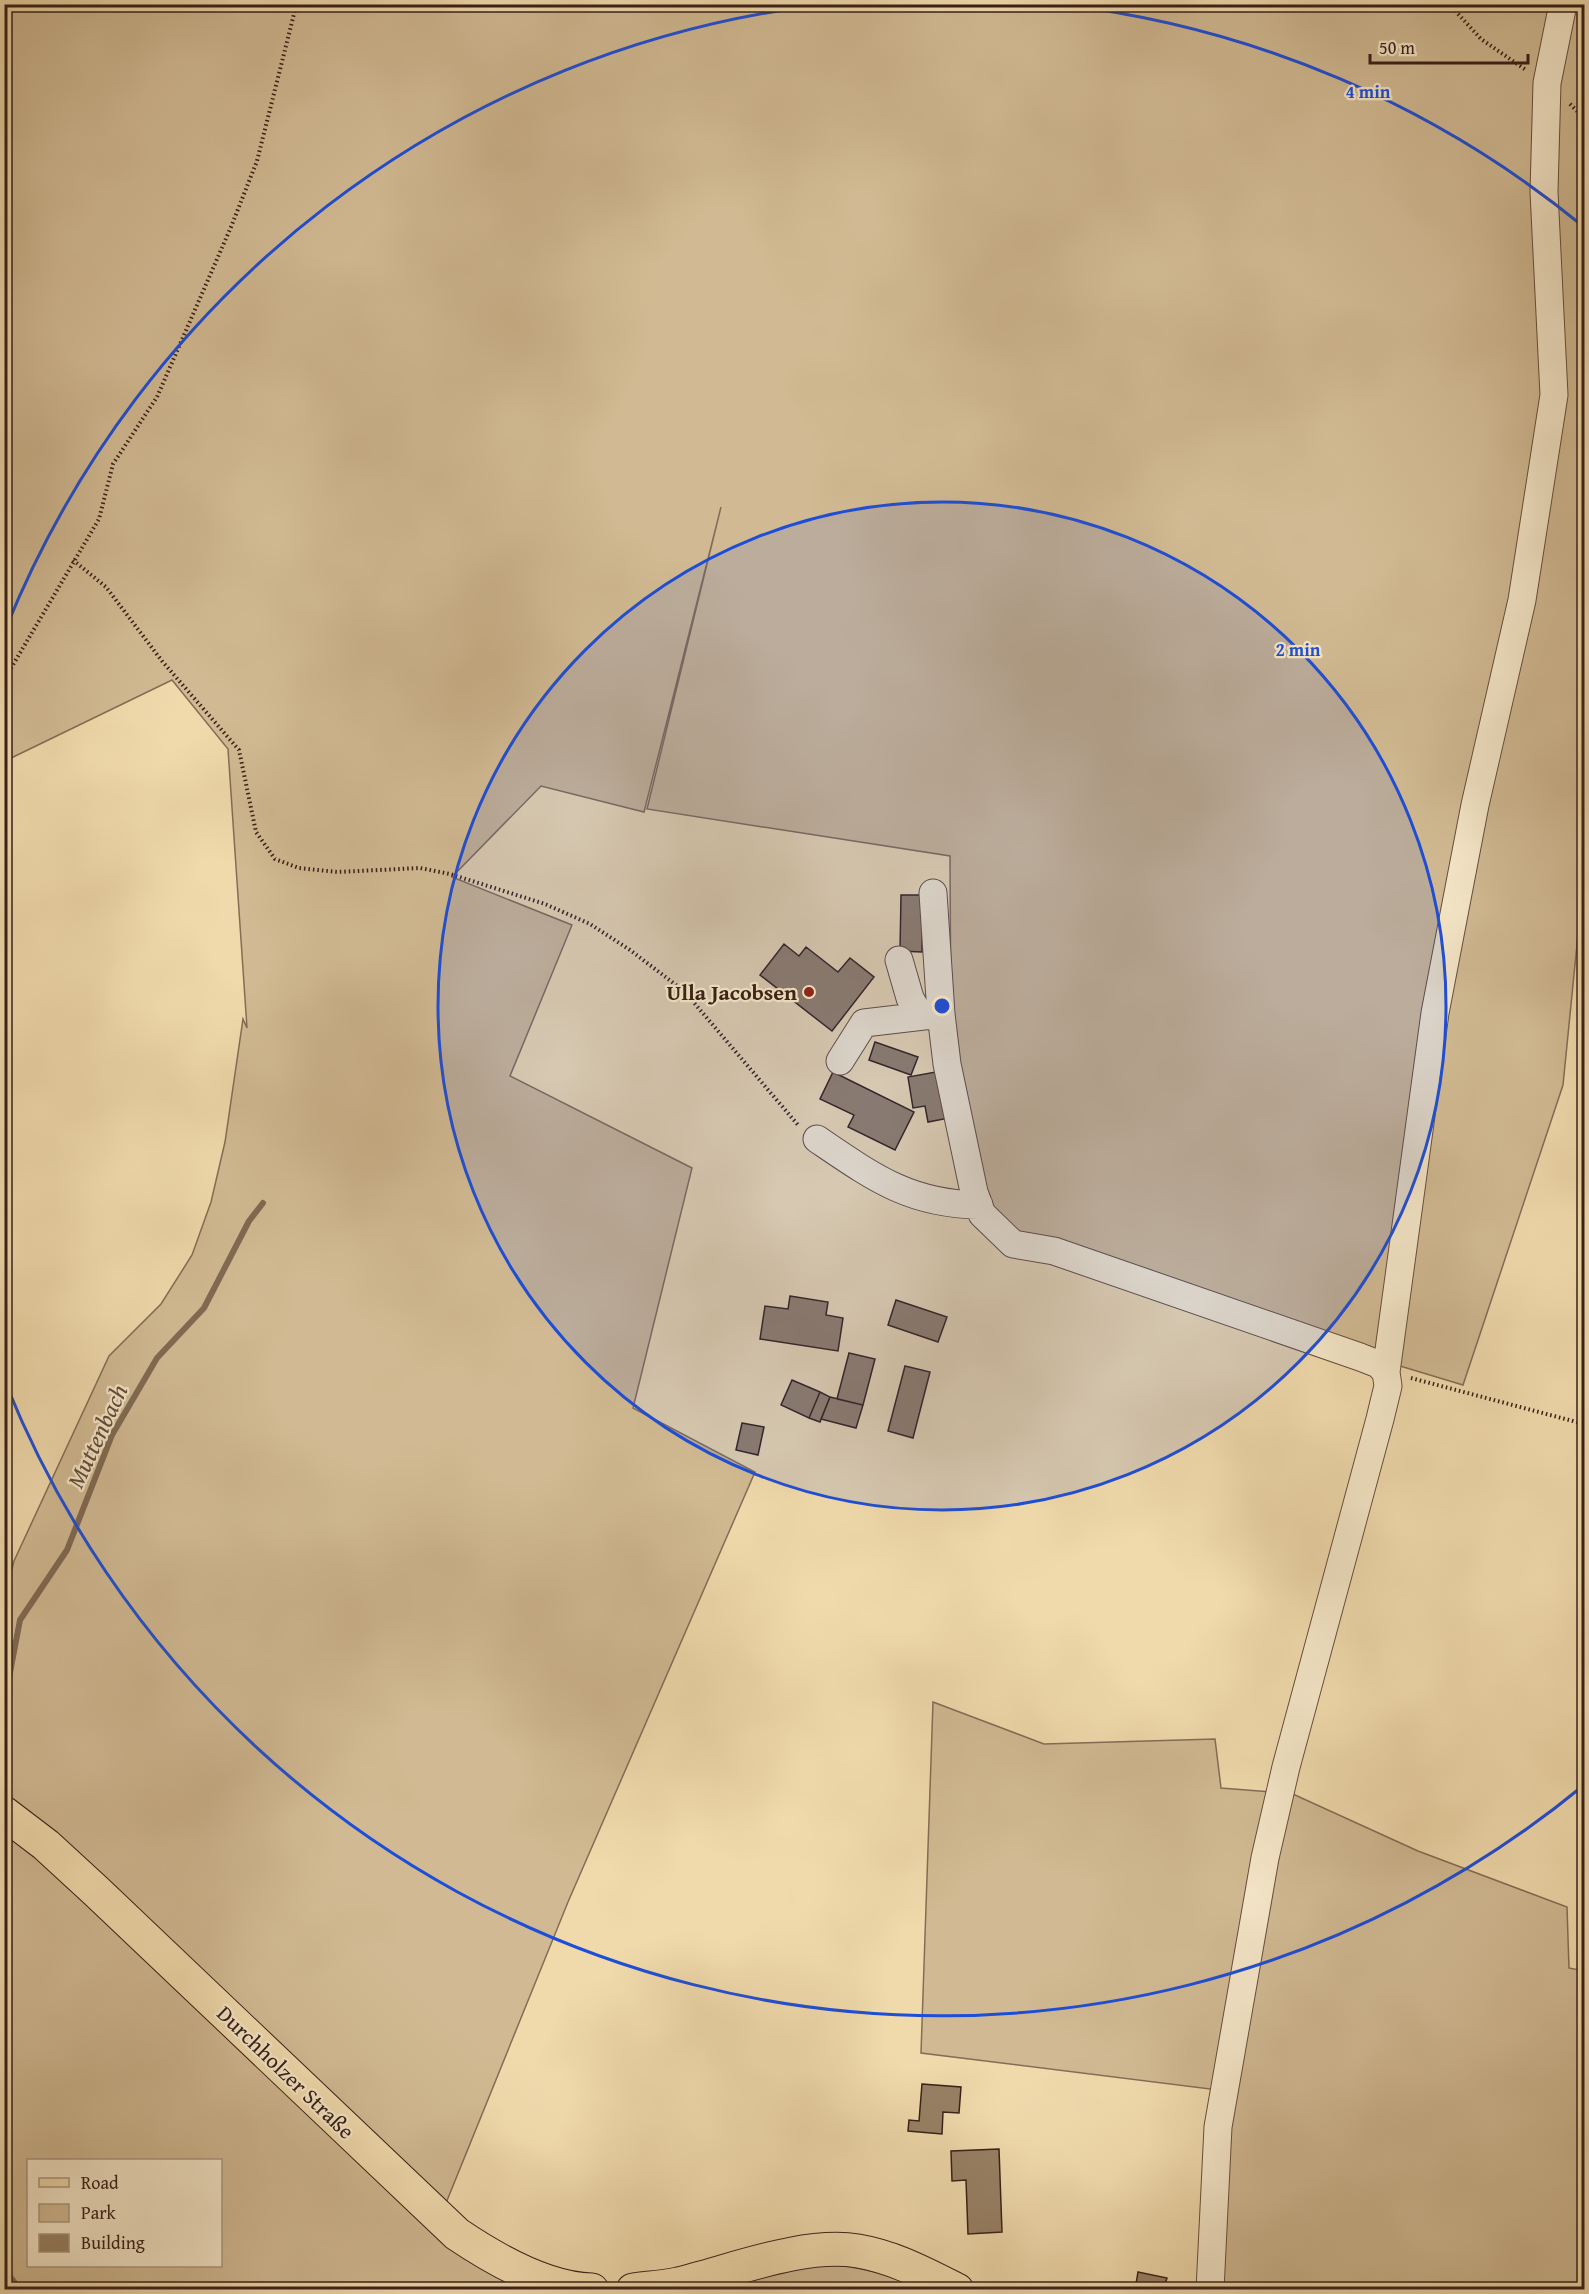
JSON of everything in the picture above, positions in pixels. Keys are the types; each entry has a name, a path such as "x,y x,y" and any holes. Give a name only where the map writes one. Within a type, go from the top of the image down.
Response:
{"main road":[{"name":"Durchholzer Straße","path":"4,1813 46,1845 457,2234 493,2259 536,2277 592,2289"},
{"path":"633,2289 676,2285 807,2252 832,2250 856,2251 888,2258 957,2289"}],"lane":[{"path":"1210,2289 1218,2127 1265,1858 1286,1767 1388,1386 1386,1372 1437,1001 1475,806 1522,600 1554,395 1544,192 1547,83 1563,4"},
{"path":"933,893 931,1015 947,1064 982,1215 1013,1244 1054,1251 1103,1267 1360,1357 1378,1365 1386,1372"},
{"path":"898,960 907,992 931,1015"},
{"path":"840,1061 864,1023 931,1015"},
{"path":"817,1139 867,1173 912,1196 954,1205 979,1205"}],"path":[{"path":"1449,4 1480,39 1547,83"},
{"path":"4,680 99,519 113,464 157,397 231,227 257,161 295,10"},
{"path":"73,560 106,587 162,661 239,750 256,832 275,859 300,868 338,872 420,868 450,874 544,904 590,924 630,950 684,991 791,1119 817,1139"},
{"path":"1386,1372 1584,1424"}],"green space":[{"path":"5,5 1584,5 1584,874 1563,1085 1463,1385 1390,1363 1549,381 1384,1361 1009,1230 991,1210 951,1053 950,856 647,809 721,507 644,812 541,786 452,877 572,925 510,1076 692,1168 633,1408 755,1472 568,1902 444,2208 5,1801 5,1660 9,1632 7,1588 14,1561 109,1356 161,1304 192,1255 211,1202 225,1142 243,1019 247,1028 228,749 172,680 5,761"},
{"path":"933,1702 1044,1744 1215,1739 1221,1788 1272,1792 1218,2090 921,2053"},
{"path":"1284,1790 1418,1851 1567,1907 1569,1968 1584,1971 1584,2289 1213,2290 1220,2186"},
{"path":"4,1829 532,2289 5,2289"},
{"path":"819,2263 876,2272 930,2290 713,2290"}],"building":[{"path":"901,895 923,895 922,952 900,951"},
{"path":"784,944 799,956 806,947 838,972 850,958 874,977 832,1031 760,975"},
{"path":"875,1042 918,1057 911,1075 869,1060"},
{"path":"941,1071 949,1118 928,1122 925,1106 913,1108 908,1077"},
{"path":"833,1072 914,1112 895,1150 848,1127 854,1115 820,1099"},
{"path":"790,1296 828,1302 826,1315 843,1318 838,1351 760,1339 765,1306 788,1309"},
{"path":"896,1300 947,1317 938,1342 888,1325"},
{"path":"849,1353 875,1359 863,1405 837,1399"},
{"path":"905,1366 930,1372 913,1438 888,1431"},
{"path":"792,1380 820,1392 809,1418 781,1405"},
{"path":"820,1392 830,1397 820,1422 809,1418"},
{"path":"830,1397 863,1405 856,1428 821,1419"},
{"path":"742,1423 764,1427 758,1455 736,1450"},
{"path":"922,2084 961,2087 959,2113 943,2112 942,2134 908,2131 909,2120 919,2121"},
{"path":"999,2149 1002,2232 968,2234 966,2180 952,2181 951,2151"},
{"path":"1138,2272 1167,2278 1165,2284 1171,2285 1170,2290 1135,2290"}],"waterway":[{"name":"Muttenbach","path":"4,1704 20,1620 67,1550 112,1435 157,1358 204,1308 249,1221 263,1203"},
{"name":"Muttenbach","path":"4,2269 15,2283 15,2290"}],"place":[{"name":"Ulla Jacobsen","path":"809,992"}]}
